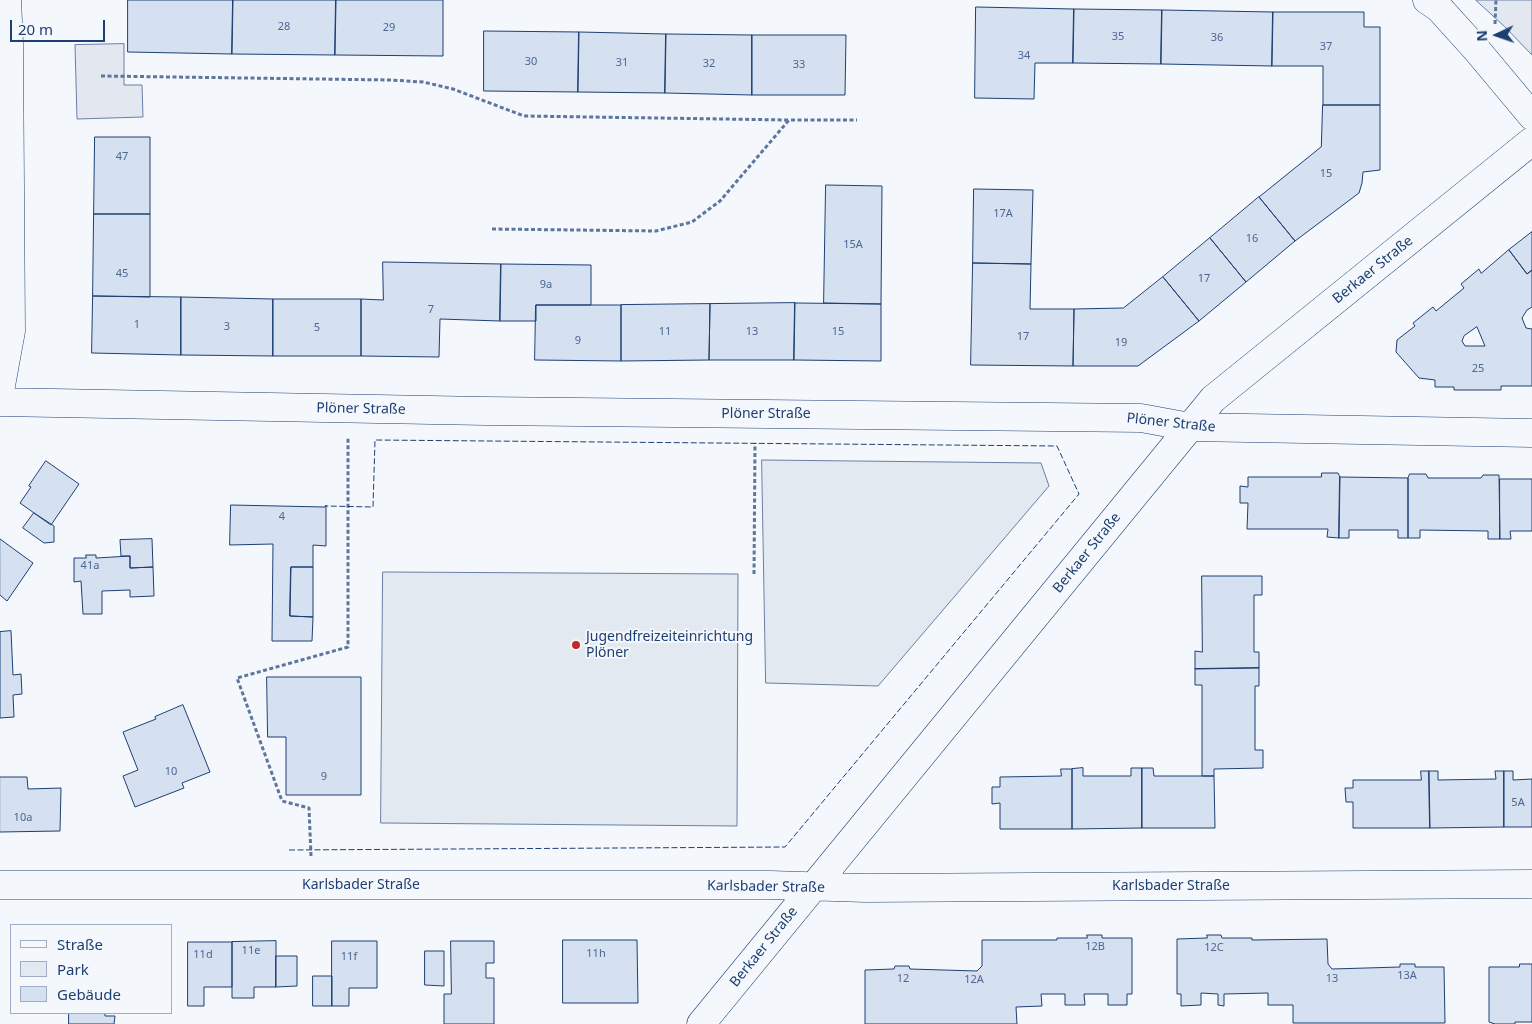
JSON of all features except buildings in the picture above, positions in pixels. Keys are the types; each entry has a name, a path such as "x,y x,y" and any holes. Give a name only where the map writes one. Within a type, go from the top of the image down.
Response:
{"street":[{"path":"0,392 11,332 10,43 7,0"},
{"path":"1427,0 1439,8 1532,116"},
{"name":"Berkaer Straße","path":"701,1024 1214,399 1532,141"},
{"name":"Plöner Straße","path":"0,402 475,411 1141,418 1190,427 1532,433"},
{"name":"Karlsbader Straße","path":"0,885 770,886 813,888 1532,884"}],"path":[{"path":"1495,26 1496,0"},
{"path":"101,76 398,80 423,82 453,89 524,116 857,120"},
{"path":"492,229 656,231 692,222 720,201 789,120"},
{"path":"311,859 309,808 282,801 237,678 348,647 348,432"},
{"path":"754,574 755,435"}],"green space":[{"path":"762,460 1041,463 1049,486 878,686 766,683"},
{"path":"383,572 738,574 737,826 381,823"}],"shaded area":[{"path":"1476,0 1532,0 1532,55 1505,27"},
{"path":"124,44 124,85 142,85 143,117 77,119 75,45"}],"fence":[{"path":"289,850 785,847 1079,494 1057,446 375,440 373,507 326,506"}],"place":[{"name":"Jugendfreizeiteinrichtung Plöner","path":"576,645"}]}
